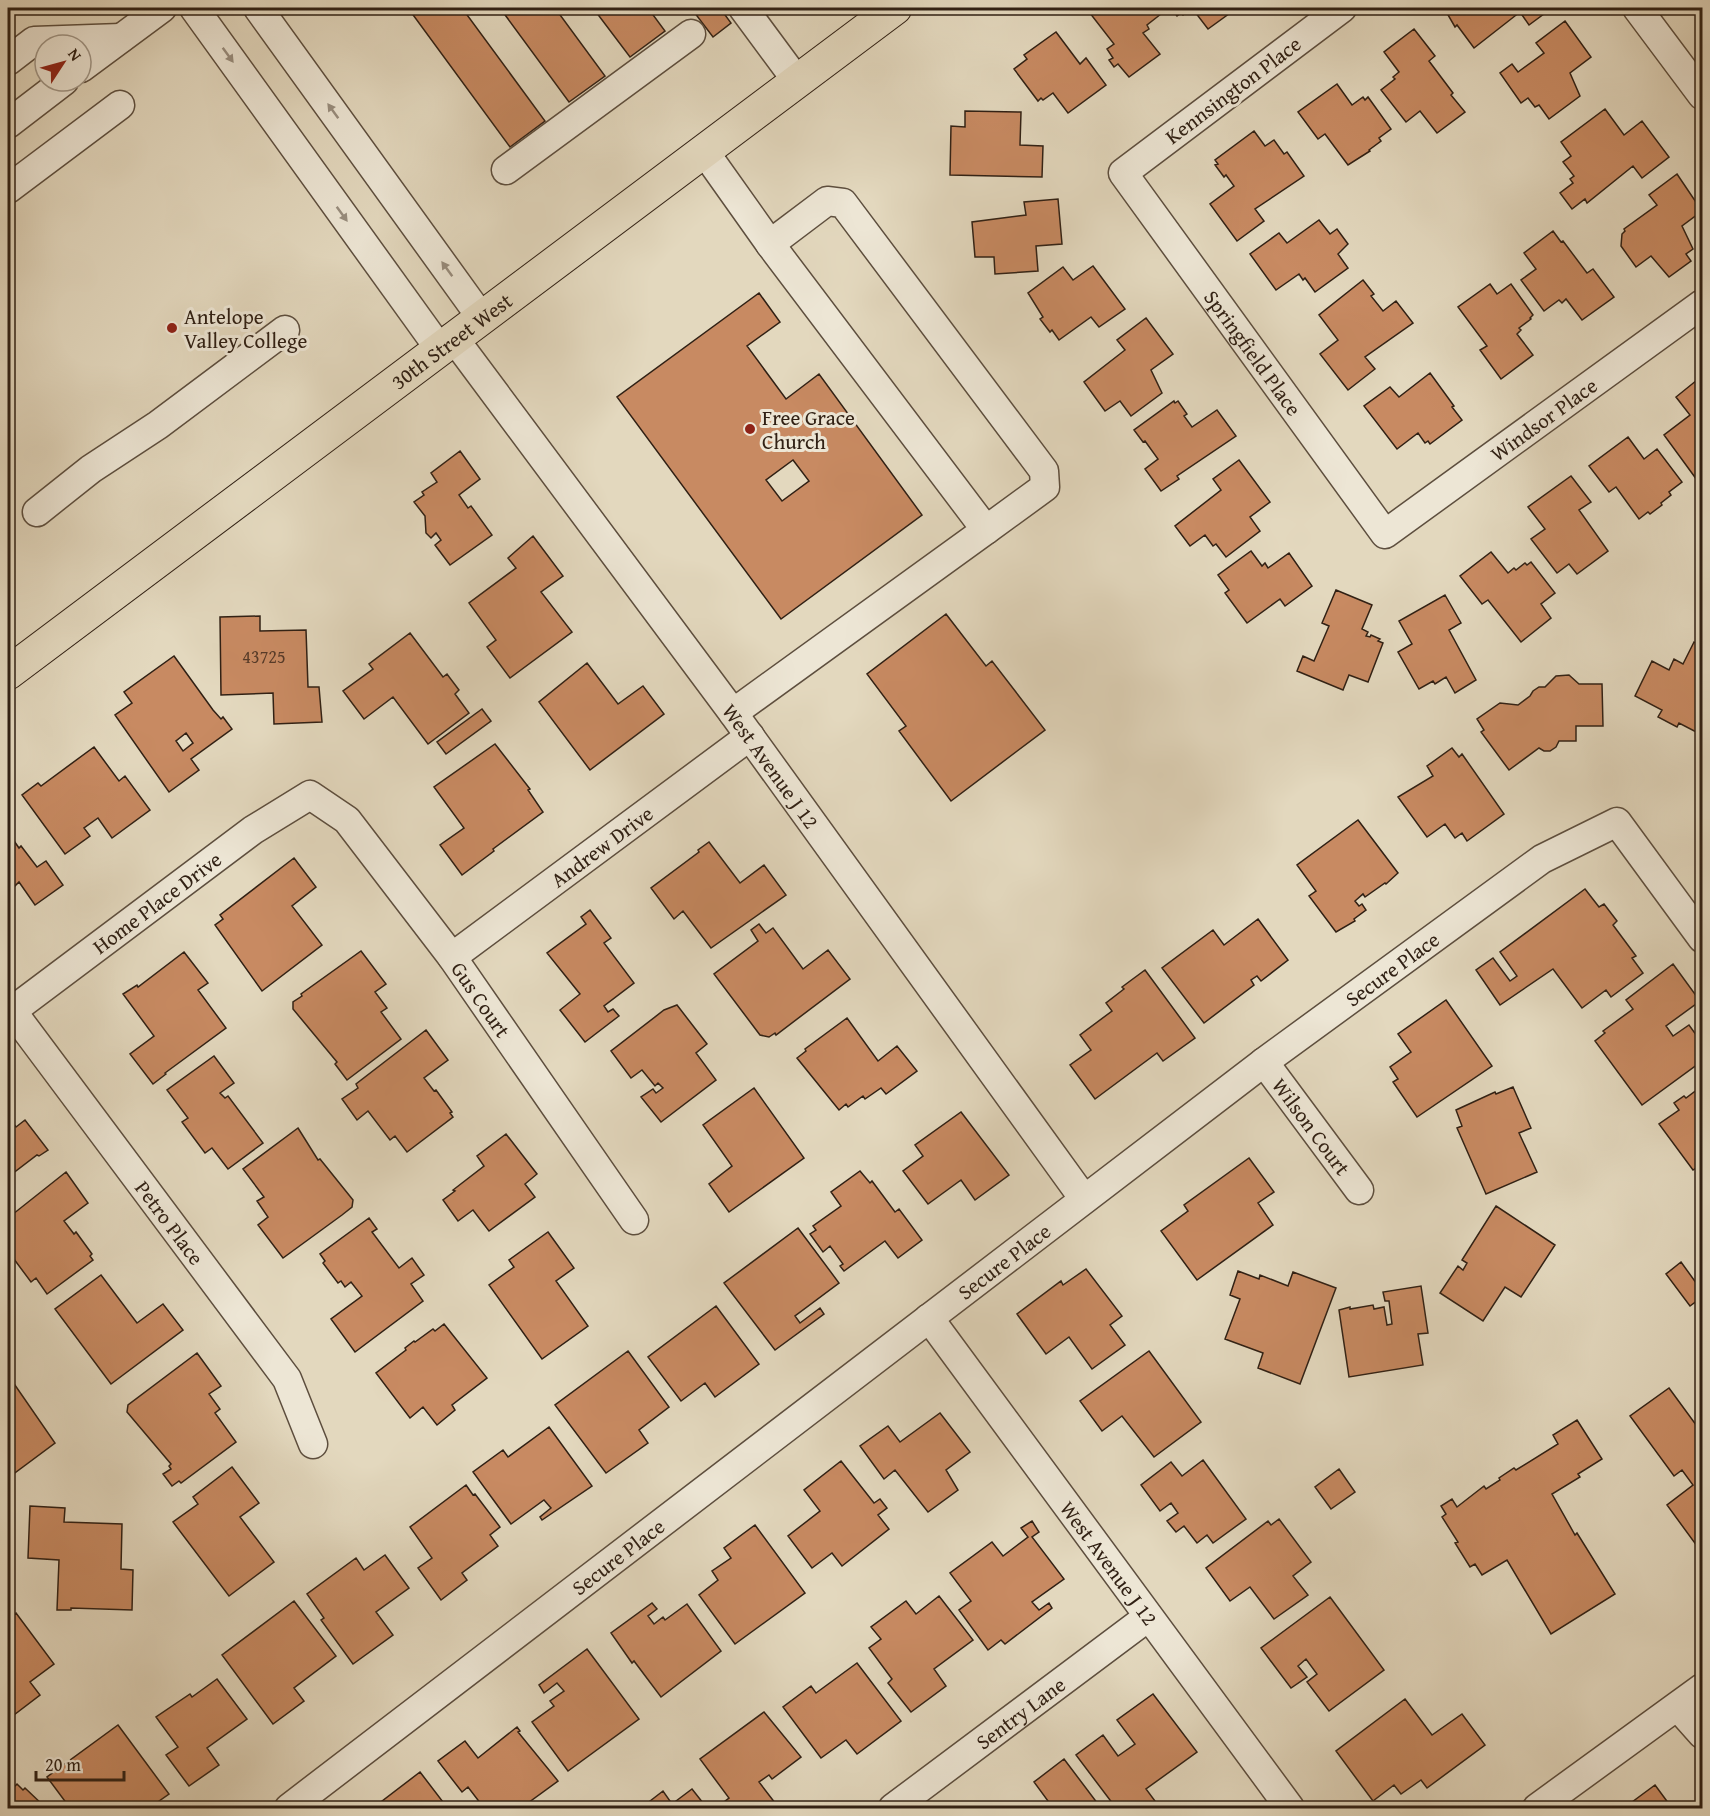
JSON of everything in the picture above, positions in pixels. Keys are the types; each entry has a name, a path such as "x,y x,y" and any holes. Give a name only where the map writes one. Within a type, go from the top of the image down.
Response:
{"main road":[{"name":"30th Street West","path":"8,673 895,8"}],"street":[{"path":"93,59 162,8"},
{"name":"West Avenue J 12","path":"194,8 446,343 733,713 1084,1199"},
{"path":"258,8 482,317"},
{"path":"743,8 797,81"},
{"name":"Kennsington Place","path":"1123,173 1342,8"},
{"path":"1637,8 1702,95"},
{"path":"506,170 691,34"},
{"path":"8,61 34,41 121,38"},
{"path":"8,124 48,93"},
{"path":"8,189 120,105"},
{"path":"704,151 770,244 986,530"},
{"name":"Springfield Place","path":"1123,173 1385,534"},
{"path":"733,713 1045,487 1044,471 843,202 827,201 770,244"},
{"name":"Windsor Place","path":"1385,534 1702,304"},
{"path":"37,512 91,469 158,425 285,330"},
{"name":"Andrew Drive","path":"452,957 750,736"},
{"name":"Gus Court","path":"310,795 347,820 452,957 634,1220"},
{"name":"Home Place Drive","path":"10,1012 253,830 310,795"},
{"name":"Secure Place","path":"289,1809 1264,1062 1542,859 1617,822 1702,938"},
{"name":"Petro Place","path":"10,1012 287,1379 313,1444"},
{"name":"Wilson Court","path":"1264,1062 1359,1190"},
{"name":"West Avenue J 12","path":"929,1318 1290,1809"},
{"name":"Sentry Lane","path":"894,1809 1148,1617"},
{"path":"1537,1809 1702,1688"},
{"path":"1678,1707 1702,1734"}],"building":[{"path":"408,8 462,8 545,121 510,147"},
{"path":"500,8 555,8 605,76 569,102"},
{"path":"593,8 648,8 665,31 630,57"},
{"path":"691,8 720,8 731,23 713,37"},
{"path":"1086,8 1156,8 1161,14 1147,25 1149,29 1143,33 1160,54 1129,77 1118,64 1114,67 1109,60 1113,58 1107,49 1114,44"},
{"path":"1171,8 1192,8 1183,15 1181,13 1177,16"},
{"path":"1192,8 1237,8 1208,29"},
{"path":"1444,8 1552,8 1529,25 1520,12 1474,48 1457,25 1455,27"},
{"path":"1565,21 1591,57 1570,73 1580,96 1549,119 1539,105 1535,107 1528,98 1521,103 1500,73 1512,64 1518,72 1544,53 1536,43"},
{"path":"1414,29 1435,56 1429,61 1465,112 1437,133 1420,111 1406,122 1381,90 1395,79 1393,77 1399,72 1384,52"},
{"path":"1056,32 1080,64 1086,58 1106,85 1068,113 1053,93 1038,101 1014,69 1027,59 1024,55"},
{"path":"1337,84 1352,105 1363,97 1365,100 1368,97 1391,129 1379,138 1381,141 1370,151 1348,165 1325,134 1318,139 1298,112"},
{"path":"1605,109 1624,135 1642,121 1669,157 1642,178 1633,166 1587,203 1585,199 1572,209 1560,193 1573,183 1570,179 1574,176 1563,162 1571,156 1561,142"},
{"path":"965,111 1021,112 1020,145 1043,146 1042,177 950,175 951,126 965,127"},
{"path":"1254,131 1265,146 1274,140 1284,154 1287,152 1304,176 1255,209 1264,221 1237,241 1210,204 1234,186 1215,165 1218,164 1215,160"},
{"path":"1677,174 1702,211 1682,226 1693,249 1686,254 1691,261 1669,277 1651,256 1636,267 1621,246 1624,229 1657,205 1649,195"},
{"path":"1058,199 1062,244 1036,246 1038,271 995,274 994,257 975,257 972,222 1026,215 1024,202"},
{"path":"1319,220 1330,234 1337,229 1348,244 1338,254 1348,268 1315,292 1305,278 1303,280 1299,274 1276,290 1250,254 1279,233 1287,243"},
{"path":"1553,231 1587,273 1593,269 1614,297 1582,320 1566,299 1562,303 1559,300 1544,311 1521,280 1536,269 1524,253"},
{"path":"1093,266 1125,309 1099,327 1091,317 1059,340 1040,319 1043,317 1028,293 1063,267 1073,280"},
{"path":"1363,280 1374,294 1371,296 1383,311 1396,301 1413,323 1365,357 1375,369 1348,390 1320,354 1338,340 1319,315"},
{"path":"1490,284 1497,294 1511,284 1533,315 1519,328 1521,330 1517,334 1533,355 1501,379 1480,350 1487,346 1458,307"},
{"name":"Free Grace Church","path":"759,293 780,322 747,346 786,399 819,374 922,515 781,619 617,397","holes":["793,460 809,481 782,501 766,480"]},
{"path":"1146,318 1173,354 1151,370 1162,393 1131,416 1120,401 1105,411 1084,382 1125,350 1117,340"},
{"path":"1430,373 1462,420 1430,444 1428,441 1425,443 1418,433 1397,449 1364,406 1390,387 1399,397"},
{"path":"1702,376 1702,475 1697,480 1664,435 1690,415 1676,397"},
{"path":"1174,401 1175,403 1178,401 1187,414 1184,416 1192,427 1217,410 1236,436 1177,476 1179,479 1161,491 1145,469 1158,459 1134,430"},
{"path":"1628,437 1644,459 1657,449 1682,482 1669,492 1671,495 1661,503 1662,505 1639,519 1616,487 1609,492 1589,466"},
{"path":"460,451 480,479 459,495 468,508 471,506 492,535 450,565 435,545 441,540 436,533 431,538 426,533 425,516 414,502 424,495 422,492 437,482 431,473"},
{"path":"1239,460 1270,502 1250,517 1260,531 1226,557 1216,544 1213,546 1205,535 1190,546 1175,526 1221,490 1213,479"},
{"path":"1571,476 1591,502 1579,510 1608,551 1577,574 1569,564 1557,573 1531,539 1545,529 1528,507"},
{"path":"533,536 563,576 541,592 572,632 510,678 487,647 496,640 469,603 516,568 508,558"},
{"path":"1251,551 1262,566 1265,563 1268,568 1289,553 1312,586 1285,606 1280,599 1247,623 1225,593 1229,590 1218,575"},
{"path":"1491,552 1508,573 1514,568 1516,570 1525,563 1527,565 1531,562 1555,593 1541,604 1551,618 1521,642 1488,600 1482,604 1460,576"},
{"path":"1336,590 1372,605 1362,629 1368,632 1366,636 1371,635 1383,643 1368,682 1349,675 1343,690 1297,671 1303,656 1314,661 1329,626 1322,623"},
{"path":"1445,595 1461,623 1449,630 1476,680 1455,693 1446,677 1435,684 1433,681 1419,689 1398,652 1412,644 1399,621"},
{"path":"946,614 986,666 992,661 1045,730 951,801 899,731 906,726 867,674"},
{"path":"260,616 260,631 306,630 308,687 319,687 322,722 274,724 273,693 221,695 220,617"},
{"path":"410,633 443,677 447,674 459,690 455,694 469,713 428,744 393,697 364,719 343,691 373,669 369,664"},
{"path":"1702,633 1702,735 1679,723 1677,727 1658,717 1662,710 1635,696 1652,661 1669,670 1674,659 1683,664 1694,642 1697,644"},
{"path":"174,656 213,710 221,719 223,717 232,729 191,759 199,770 169,792 115,715 132,703 124,692","holes":["186,733 193,743 183,751 176,741"]},
{"path":"587,663 618,704 643,686 664,714 590,770 539,702"},
{"path":"1569,675 1579,684 1602,684 1603,726 1576,726 1576,741 1559,741 1550,751 1539,748 1509,770 1481,732 1484,730 1477,719 1500,703 1518,705 1539,687 1545,687 1556,676"},
{"path":"482,709 491,721 446,754 437,742"},
{"path":"495,744 530,789 528,790 543,812 462,875 440,845 464,828 434,787"},
{"path":"94,747 119,781 125,776 150,810 112,838 98,818 84,828 90,836 65,854 22,795 38,783 41,786"},
{"path":"1452,748 1459,757 1462,754 1504,814 1467,841 1462,833 1455,838 1445,824 1427,837 1398,797 1433,776 1427,766"},
{"path":"1358,820 1398,873 1386,884 1365,897 1363,894 1355,901 1359,906 1362,904 1366,910 1354,919 1355,921 1336,932 1309,896 1316,891 1297,865"},
{"path":"12,838 37,867 46,861 63,885 35,905 19,882 8,893 8,841"},
{"path":"709,842 740,883 764,865 786,895 711,948 683,911 674,919 651,888"},
{"path":"294,858 316,887 292,906 322,945 262,991 215,925 223,919 220,915"},
{"path":"1585,889 1599,907 1604,904 1617,921 1613,925 1636,956 1632,958 1643,973 1611,997 1606,990 1582,1008 1553,969 1500,1005 1476,970 1493,958 1510,981 1517,976 1500,952"},
{"path":"590,910 611,938 604,943 634,983 604,1006 608,1012 613,1009 619,1016 585,1042 560,1010 580,994 547,953 586,924 581,917"},
{"path":"1258,919 1288,960 1261,981 1257,976 1251,980 1254,985 1204,1023 1162,968 1213,930 1224,945"},
{"path":"759,924 766,933 773,928 803,969 828,950 850,979 776,1035 775,1033 769,1037 760,1035 714,974 758,941 751,930"},
{"path":"361,951 386,984 375,992 387,1008 381,1012 401,1039 347,1080 335,1064 337,1062 293,1009 293,1002"},
{"path":"184,952 208,983 198,990 226,1028 153,1084 130,1054 154,1036 123,994 137,985 138,987"},
{"path":"1673,964 1700,1001 1666,1026 1673,1036 1689,1025 1702,1043 1702,1061 1642,1105 1595,1041 1605,1033 1603,1031 1633,1009 1626,1000"},
{"path":"1145,970 1195,1038 1163,1061 1157,1053 1095,1099 1070,1065 1091,1050 1080,1035 1112,1011 1106,1003 1124,989 1122,987"},
{"path":"1446,1000 1492,1066 1417,1117 1393,1082 1398,1079 1390,1067 1411,1052 1398,1034"},
{"path":"677,1005 707,1044 696,1053 716,1080 661,1122 641,1097 653,1089 656,1093 663,1088 658,1083 655,1086 642,1070 631,1078 611,1051 664,1010"},
{"path":"847,1018 878,1061 897,1046 917,1071 886,1094 881,1088 865,1099 863,1096 848,1107 846,1104 839,1110 797,1058 806,1051 805,1049"},
{"path":"426,1030 448,1060 424,1078 434,1091 436,1090 452,1112 450,1113 453,1117 407,1152 395,1136 390,1140 368,1111 357,1120 342,1099 358,1088 356,1084"},
{"path":"214,1056 234,1083 220,1093 225,1098 228,1096 263,1143 228,1169 212,1148 205,1153 182,1122 188,1118 167,1090"},
{"path":"1702,1086 1702,1164 1693,1170 1659,1124 1679,1110 1674,1103 1684,1096 1686,1098"},
{"path":"1513,1087 1531,1128 1519,1133 1537,1172 1486,1194 1457,1128 1462,1126 1456,1110 1495,1092 1496,1094"},
{"path":"754,1088 804,1158 729,1212 709,1184 732,1166 703,1125"},
{"path":"961,1112 1009,1175 975,1200 961,1180 928,1204 903,1171 923,1156 915,1145"},
{"path":"8,1116 16,1127 25,1120 48,1150 37,1155 8,1177"},
{"path":"298,1128 318,1160 320,1159 353,1200 352,1207 283,1258 258,1225 268,1217 257,1201 264,1197 243,1169"},
{"path":"506,1134 537,1174 525,1184 535,1197 489,1231 473,1210 458,1221 443,1200 484,1166 477,1156"},
{"path":"1249,1158 1274,1192 1258,1203 1273,1225 1197,1280 1161,1231 1188,1211 1184,1205"},
{"path":"860,1171 870,1183 872,1181 895,1212 899,1209 922,1240 898,1258 885,1241 844,1271 840,1266 843,1264 830,1246 823,1252 810,1234 816,1230 813,1226 841,1206 831,1192"},
{"path":"66,1172 88,1203 64,1221 74,1234 76,1232 92,1254 90,1256 93,1260 47,1294 36,1278 31,1282 8,1251 8,1218"},
{"path":"1496,1206 1555,1245 1521,1297 1505,1287 1483,1321 1440,1293 1458,1266 1463,1270 1467,1263 1462,1260"},
{"path":"369,1218 377,1229 372,1232 399,1268 412,1258 424,1275 411,1284 423,1301 355,1352 331,1319 362,1296 351,1282 345,1287 341,1281 338,1283 323,1263 325,1261 320,1254"},
{"path":"798,1228 839,1283 795,1316 800,1323 820,1308 824,1314 775,1350 724,1283"},
{"path":"548,1232 574,1268 556,1281 588,1326 542,1359 489,1285 514,1267 509,1260"},
{"path":"1681,1262 1702,1291 1702,1297 1690,1306 1666,1274"},
{"path":"1086,1269 1122,1316 1110,1325 1125,1345 1092,1369 1069,1337 1046,1354 1017,1314 1061,1281 1063,1285"},
{"path":"1238,1271 1259,1279 1260,1275 1288,1286 1293,1272 1336,1288 1300,1384 1258,1368 1263,1353 1225,1339 1240,1299 1230,1295"},
{"path":"101,1275 137,1323 163,1304 183,1330 111,1384 55,1309"},
{"path":"1421,1286 1428,1333 1418,1334 1423,1365 1349,1377 1339,1310 1373,1305 1374,1309 1384,1307 1387,1325 1392,1324 1389,1301 1385,1301 1383,1292"},
{"path":"716,1306 759,1364 715,1397 705,1383 681,1401 648,1357"},
{"path":"444,1324 487,1378 452,1405 455,1410 437,1425 423,1407 410,1418 376,1373 414,1341"},
{"path":"628,1351 669,1407 639,1430 648,1443 606,1473 555,1405"},
{"path":"1149,1351 1201,1422 1154,1457 1122,1416 1102,1431 1080,1401"},
{"path":"197,1353 221,1386 209,1394 220,1409 215,1413 236,1442 181,1483 179,1481 172,1486 163,1474 171,1469 169,1466 171,1464 127,1412 128,1405"},
{"path":"8,1375 55,1443 8,1478"},
{"path":"1669,1388 1702,1433 1702,1542 1697,1546 1667,1505 1693,1485 1682,1470 1674,1476 1630,1416"},
{"path":"940,1413 970,1452 946,1470 958,1490 928,1512 895,1470 884,1479 860,1446 888,1426 900,1442"},
{"path":"1577,1420 1602,1459 1578,1474 1580,1477 1552,1494 1575,1535 1577,1533 1615,1594 1551,1634 1507,1560 1482,1575 1475,1564 1470,1567 1442,1517 1446,1514 1441,1506 1452,1499 1457,1507 1484,1486 1486,1489 1514,1468 1516,1470 1558,1444 1553,1435"},
{"path":"549,1427 592,1486 542,1520 540,1517 551,1508 544,1500 511,1524 473,1472 503,1450 508,1457"},
{"path":"1203,1460 1246,1519 1213,1543 1207,1535 1197,1543 1184,1526 1176,1532 1167,1521 1178,1513 1171,1503 1160,1511 1141,1485 1171,1462 1182,1476"},
{"path":"841,1461 874,1503 880,1499 887,1508 878,1515 889,1529 842,1566 832,1553 812,1568 788,1536 820,1511 804,1490"},
{"path":"232,1467 259,1503 240,1517 274,1562 229,1596 173,1522 198,1504 193,1497"},
{"path":"1339,1469 1355,1492 1331,1509 1315,1487"},
{"path":"466,1485 500,1527 490,1535 498,1546 462,1573 467,1580 441,1600 418,1568 432,1558 410,1527"},
{"path":"30,1506 65,1508 64,1522 122,1524 121,1569 133,1570 132,1610 71,1608 71,1610 57,1610 59,1560 28,1558"},
{"path":"1279,1519 1311,1562 1293,1576 1308,1595 1274,1619 1250,1587 1230,1601 1206,1568 1268,1521 1271,1525"},
{"path":"1032,1521 1039,1532 1032,1537 1064,1579 1032,1602 1039,1610 1049,1603 1052,1608 1005,1644 1001,1640 988,1650 959,1610 971,1601 950,1573 992,1542 1003,1556 1028,1537 1021,1528"},
{"path":"755,1525 805,1593 735,1644 699,1595 718,1580 712,1571 731,1558 724,1548"},
{"path":"385,1555 409,1588 376,1612 393,1635 353,1664 321,1620 324,1618 307,1594 356,1558 364,1570"},
{"path":"939,1596 973,1640 934,1669 946,1686 911,1712 888,1683 892,1679 869,1648 881,1639 871,1627 906,1601 916,1614"},
{"path":"1330,1597 1384,1670 1329,1711 1307,1682 1317,1674 1306,1659 1298,1666 1307,1677 1291,1688 1261,1648"},
{"path":"294,1601 336,1656 294,1688 304,1701 273,1724 222,1655"},
{"path":"652,1603 657,1609 648,1616 654,1624 663,1617 665,1620 687,1604 721,1651 661,1697 634,1661 632,1663 611,1633"},
{"path":"16,1613 54,1664 30,1682 40,1695 10,1718 8,1715 8,1619"},
{"path":"587,1649 639,1719 568,1771 532,1722 554,1706 550,1701 564,1691 557,1683 544,1693 539,1685"},
{"path":"857,1663 901,1721 857,1754 846,1740 821,1758 783,1707 811,1686 816,1693"},
{"path":"217,1679 247,1719 207,1748 219,1765 189,1786 166,1755 178,1747 156,1717 190,1694 192,1697"},
{"path":"1153,1694 1197,1752 1146,1789 1155,1801 1144,1808 1116,1808 1076,1755 1103,1735 1118,1756 1135,1744 1117,1720"},
{"path":"1405,1699 1432,1735 1462,1714 1485,1745 1427,1788 1421,1780 1401,1794 1394,1785 1373,1801 1336,1751"},
{"path":"764,1712 801,1757 772,1779 769,1775 759,1782 779,1808 722,1808 720,1805 729,1798 700,1759"},
{"path":"118,1725 169,1794 149,1808 124,1808 121,1805 116,1808 70,1808 47,1777"},
{"path":"517,1727 520,1731 518,1732 558,1781 521,1808 484,1808 468,1787 462,1792 438,1761 465,1741 478,1758"},
{"path":"1064,1759 1101,1808 1047,1808 1051,1805 1034,1782"},
{"path":"420,1772 443,1802 434,1808 373,1808"},
{"path":"17,1784 23,1790 25,1788 46,1808 8,1808 8,1793"},
{"path":"1655,1785 1672,1808 1624,1808"},
{"path":"692,1789 707,1808 641,1808 663,1791 672,1804"}],"place":[{"name":"Antelope Valley College","path":"172,328"},
{"name":"Free Grace Church","path":"750,429"}]}
